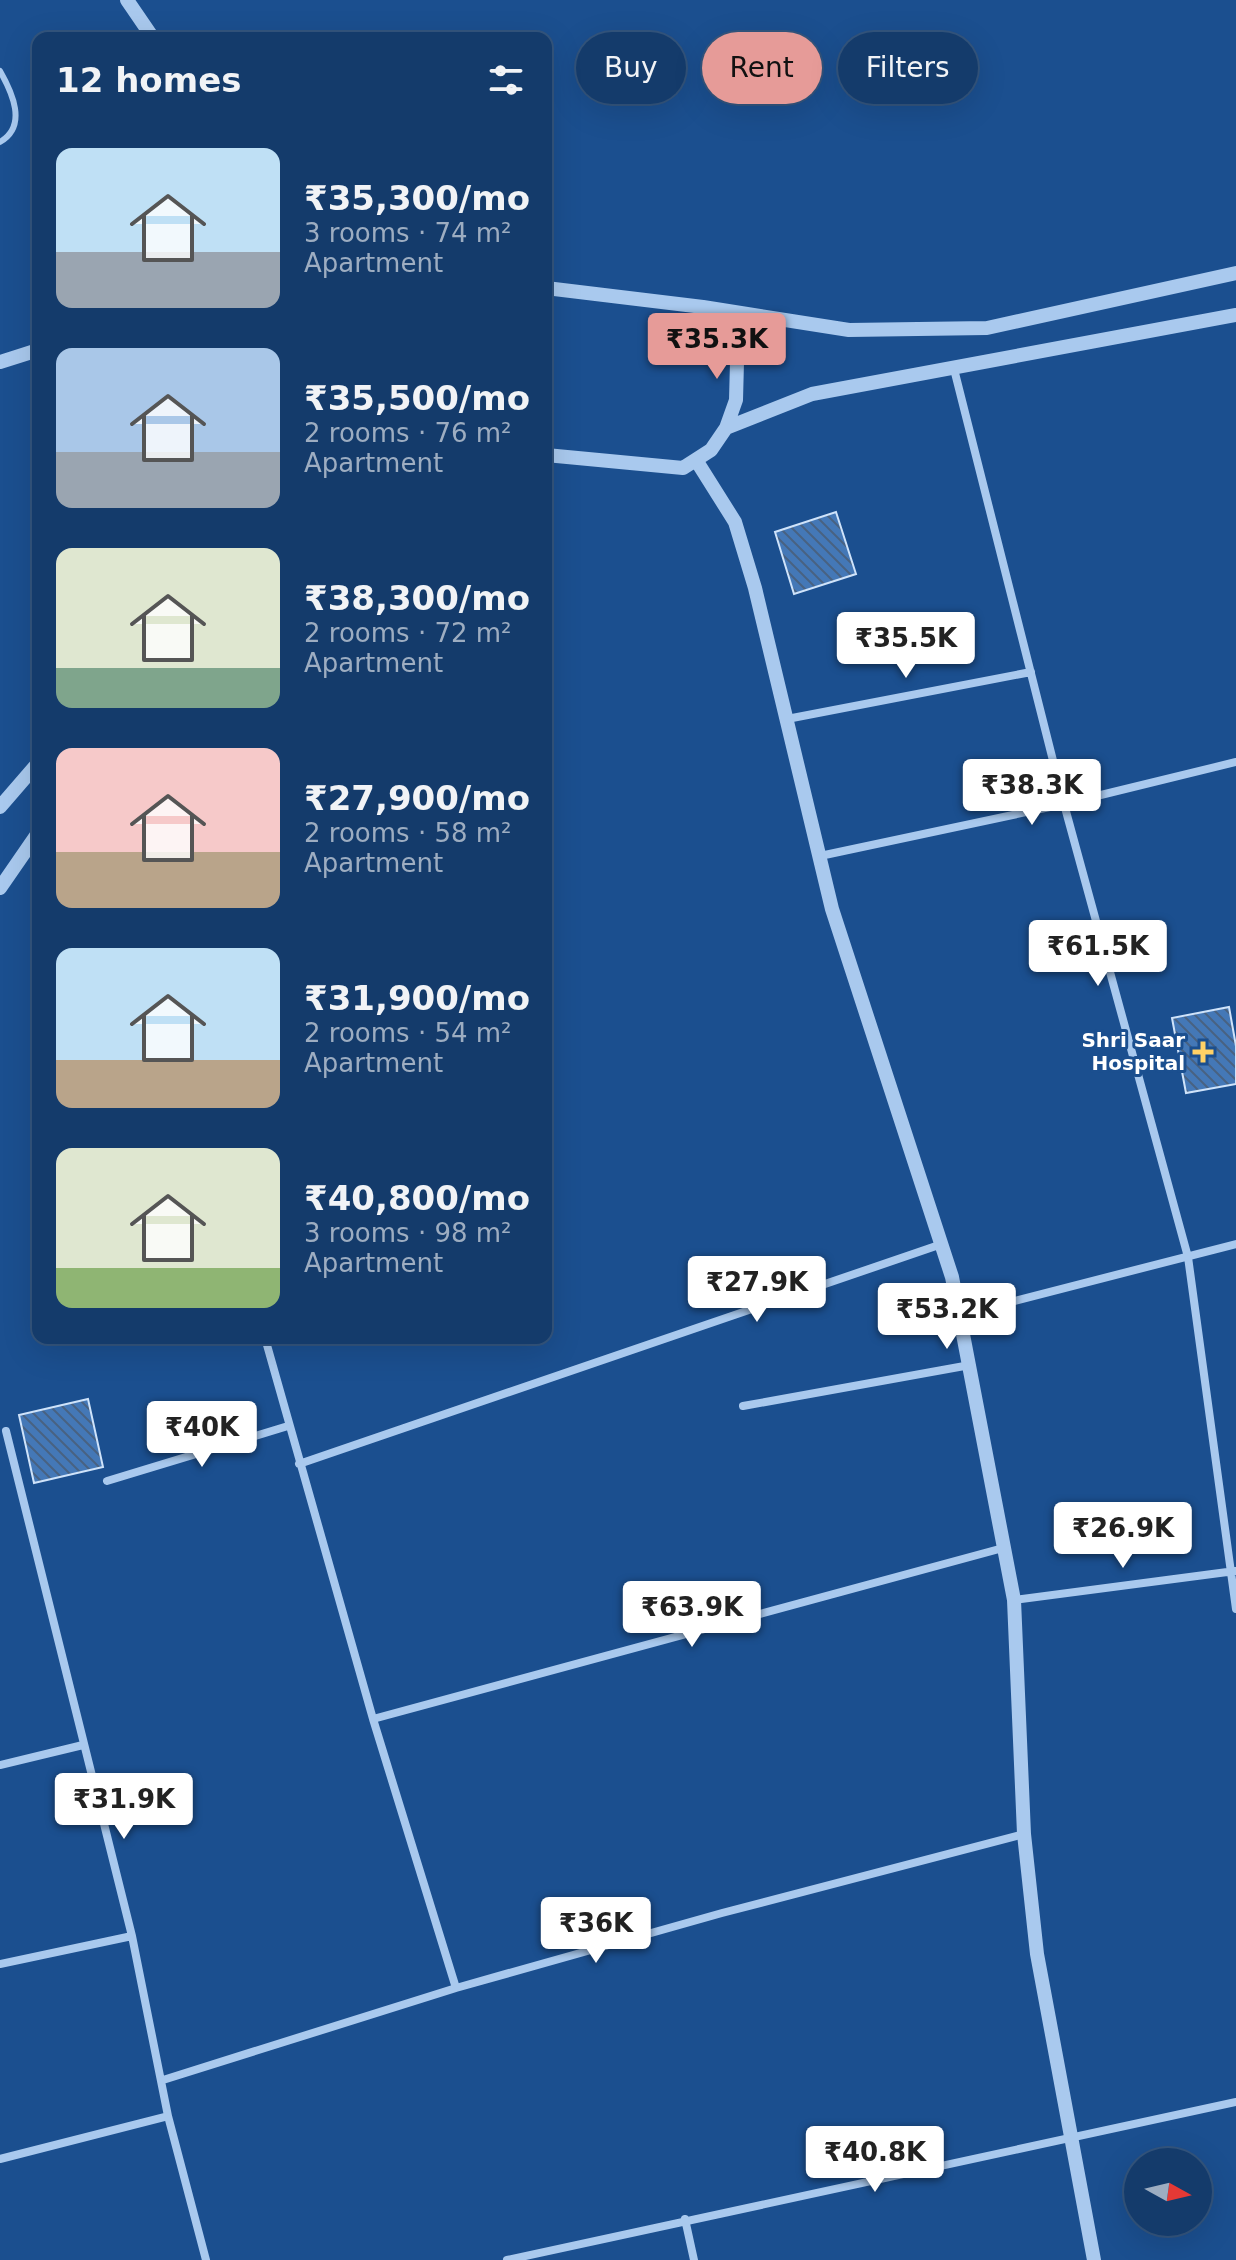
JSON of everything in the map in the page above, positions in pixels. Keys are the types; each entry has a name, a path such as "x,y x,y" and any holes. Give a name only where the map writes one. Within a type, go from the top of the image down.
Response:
{"street":[{"path":"127,0 149,32"},
{"path":"552,289 703,307 849,330 987,328 1236,273"},
{"path":"552,456 683,468 711,450 726,428 736,400 737,362 723,328 703,307"},
{"path":"726,428 812,394 1236,315"},
{"path":"0,362 32,352"},
{"path":"954,369 1064,804 1188,1257 1234,1572 1236,1609"},
{"path":"696,460 735,522 787,719 832,909 939,1245 952,1277 1014,1600 1024,1834 1037,1954 1068,2136 1094,2260"},
{"path":"787,719 1031,672"},
{"path":"820,856 1064,804 1236,762"},
{"path":"0,807 32,770"},
{"path":"0,888 32,842"},
{"path":"960,1315 1236,1244"},
{"path":"299,1464 939,1245"},
{"path":"267,1344 373,1719 456,1988"},
{"path":"743,1406 970,1365"},
{"path":"107,1481 288,1426"},
{"path":"6,1431 132,1936 168,2116 206,2260"},
{"path":"373,1719 1003,1548"},
{"path":"1014,1600 1234,1572"},
{"path":"0,1765 83,1745"},
{"path":"163,2080 456,1988 1024,1834"},
{"path":"0,1964 132,1936"},
{"path":"507,2260 1236,2102"},
{"path":"0,2159 168,2116"},
{"path":"685,2219 694,2260"}],"lane":[{"path":"0,71 16,105 15,122 0,142"}],"building":[{"path":"836,512 856,574 794,594 775,532"},
{"path":"1229,1007 1236,1046 1236,1084 1186,1093 1172,1018"},
{"path":"88,1399 103,1467 34,1483 19,1415"}],"place":[{"name":"Shri Saar Hospital","path":"1203,1052"}]}
